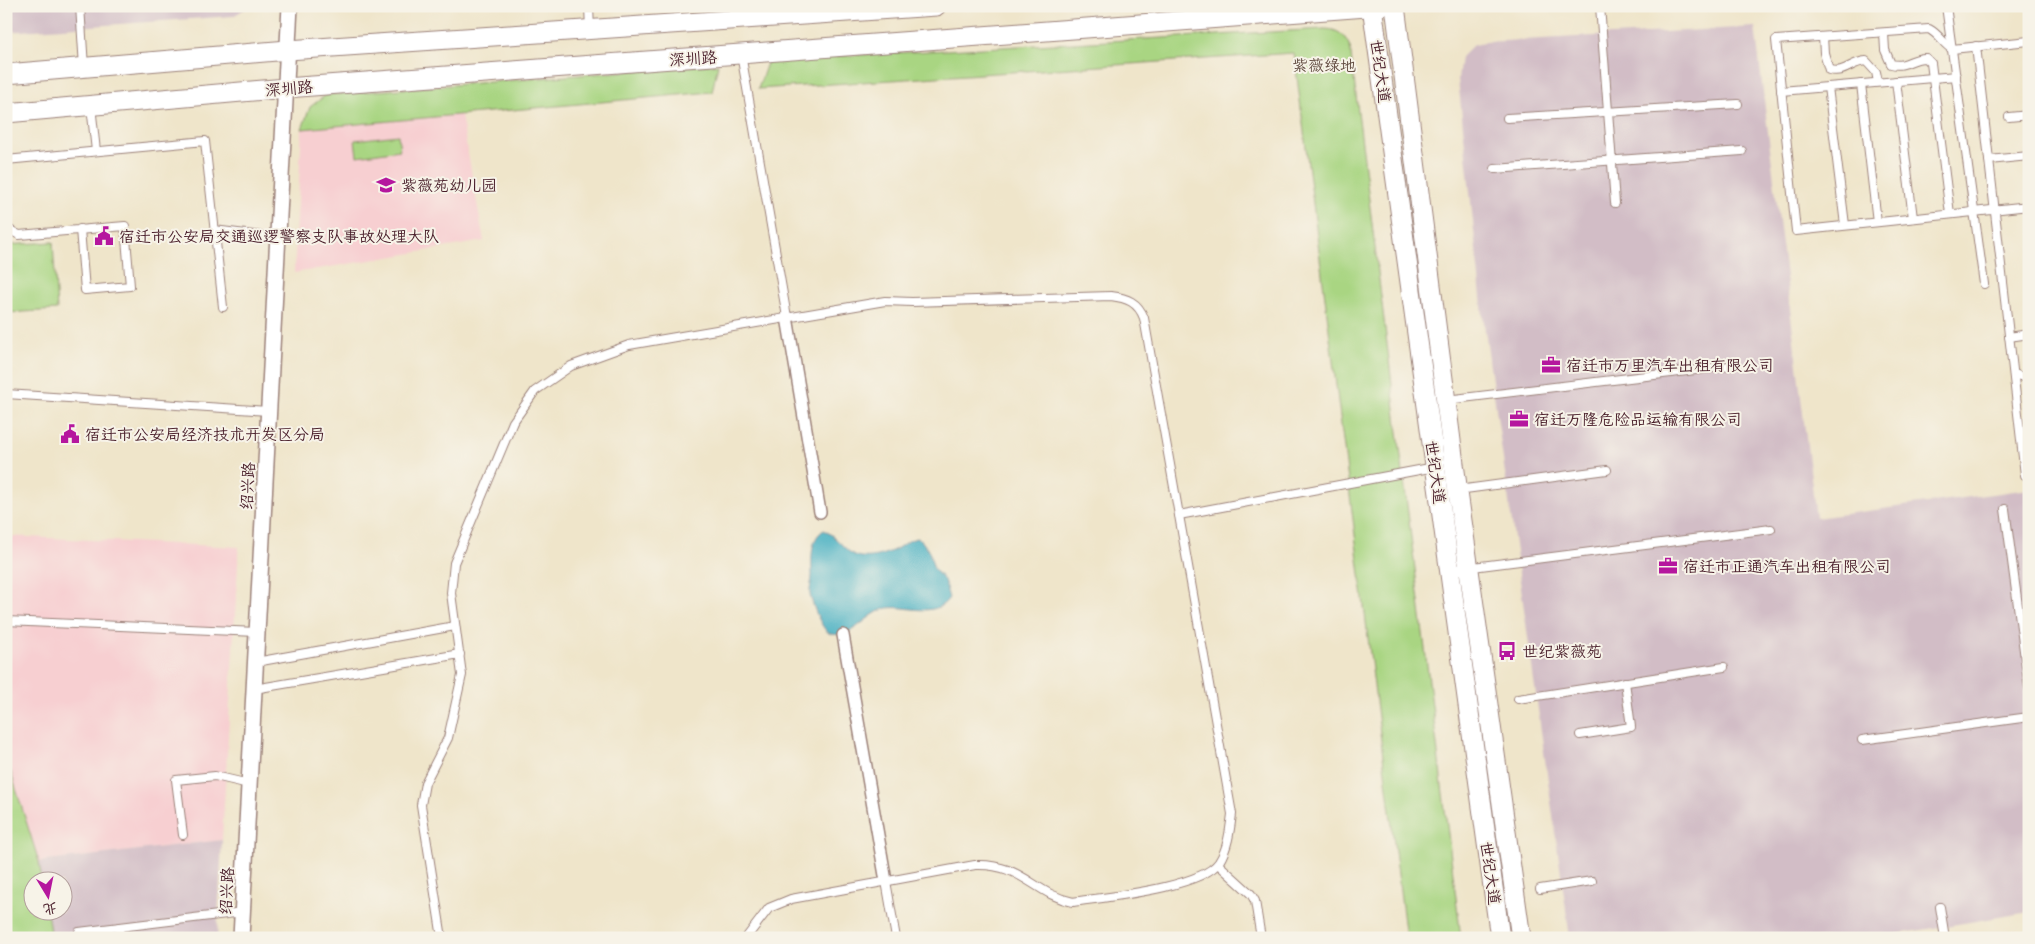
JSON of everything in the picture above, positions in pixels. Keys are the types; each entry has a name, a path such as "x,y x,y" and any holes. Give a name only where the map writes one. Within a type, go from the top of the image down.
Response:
{"street":[{"name":"绍兴路","path":"241,938 290,6"},
{"path":"6,74 288,50 936,6"},
{"name":"深圳路","path":"6,113 286,88 1380,6"},
{"name":"世纪大道","path":"1395,6 1468,567 1521,938"},
{"name":"世纪大道","path":"1372,7 1500,938"},
{"path":"787,317 820,512"},
{"path":"843,636 886,881"}],"lane":[{"path":"80,6 84,68"},
{"path":"589,6 590,30"},
{"path":"1600,6 1615,202"},
{"path":"1946,6 1984,284"},
{"path":"2029,41 1952,49 1948,47 1938,34 1929,30 1776,40 1796,231 2029,206"},
{"path":"1884,33 1885,50 1891,64 1900,66 1918,57 1926,58 1931,63 1950,214"},
{"path":"1823,37 1824,53 1829,70 1837,72 1859,61 1866,60 1876,72 1878,82"},
{"path":"1976,46 2025,476 2029,475"},
{"path":"741,54 787,317"},
{"path":"1782,91 1956,76"},
{"path":"1896,81 1913,218"},
{"path":"1861,84 1877,222"},
{"path":"1828,87 1845,226"},
{"path":"1507,118 1738,104"},
{"path":"91,106 96,151"},
{"path":"2009,117 2029,115"},
{"path":"6,160 204,141 223,307"},
{"path":"1495,169 1742,152"},
{"path":"1989,160 2029,156"},
{"path":"6,226 19,235 80,229 125,226 130,286 84,290 80,229"},
{"path":"214,230 278,238"},
{"path":"442,938 421,805 425,783 448,738 462,676 451,593 454,563 504,440 523,406 535,391 571,366 629,344 885,301 912,302 1111,296 1132,301 1140,308 1144,318 1232,814 1229,834 1218,864 1201,876 1180,884 1073,902 1061,900 1017,873 992,864 975,865 778,903 769,908 746,938"},
{"path":"2010,337 2029,334"},
{"path":"1446,400 1729,366"},
{"path":"2014,374 2029,379"},
{"path":"6,394 269,412"},
{"path":"2020,429 2029,428"},
{"path":"1179,515 1435,468"},
{"path":"1458,490 1607,470"},
{"path":"2006,509 2029,688"},
{"path":"1449,570 1771,529"},
{"path":"2019,614 2029,612"},
{"path":"6,621 257,632"},
{"path":"256,662 455,626"},
{"path":"254,689 460,654"},
{"path":"1518,699 1724,667"},
{"path":"1580,735 1631,727 1625,682"},
{"path":"1862,740 2029,717"},
{"path":"183,834 176,780 215,776 249,784"},
{"path":"1218,864 1251,894 1255,901 1261,938"},
{"path":"886,881 896,938"},
{"path":"1540,889 1592,881"},
{"path":"1940,907 1945,938"},
{"path":"79,932 242,912"},
{"path":"119,927 120,938"}],"shaded area":[{"path":"6,6 250,6 233,16 6,32"},
{"path":"1755,27 1816,518 2029,489 2029,912 1874,938 1570,938 1483,316 1458,79 1461,57 1472,46 1486,42"},
{"name":"紫薇苑幼儿园","path":"461,115 484,241 294,273 302,129"},
{"path":"6,536 239,547 222,840 39,862 6,757"},
{"path":"222,840 217,938 51,938 49,922 72,922 72,872 41,872 39,862"}],"green space":[{"name":"紫薇绿地","path":"1333,30 1340,34 1346,39 1350,47 1461,938 1406,938 1294,53 758,89 768,60"},
{"path":"718,64 712,92 302,129 310,107 326,95"},
{"path":"398,135 400,150 357,156 355,140"},
{"path":"53,242 57,310 6,313 6,245"},
{"path":"6,757 41,872 22,872 22,922 49,922 51,938 6,938"}],"water":[{"path":"824,530 851,553 861,557 886,553 916,538 921,540 929,551 934,569 944,580 949,598 943,604 929,610 888,608 880,610 847,633 831,634 821,623 810,595 814,545 819,534"}],"place":[{"name":"紫薇苑幼儿园","path":"386,185"},
{"name":"宿迁市公安局交通巡逻警察支队事故处理大队","path":"104,236"},
{"name":"宿迁市万里汽车出租有限公司","path":"1551,365"},
{"name":"宿迁万隆危险品运输有限公司","path":"1519,419"},
{"name":"宿迁市公安局经济技术开发区分局","path":"70,434"},
{"name":"宿迁市正通汽车出租有限公司","path":"1668,566"},
{"name":"世纪紫薇苑","path":"1507,651"}]}
